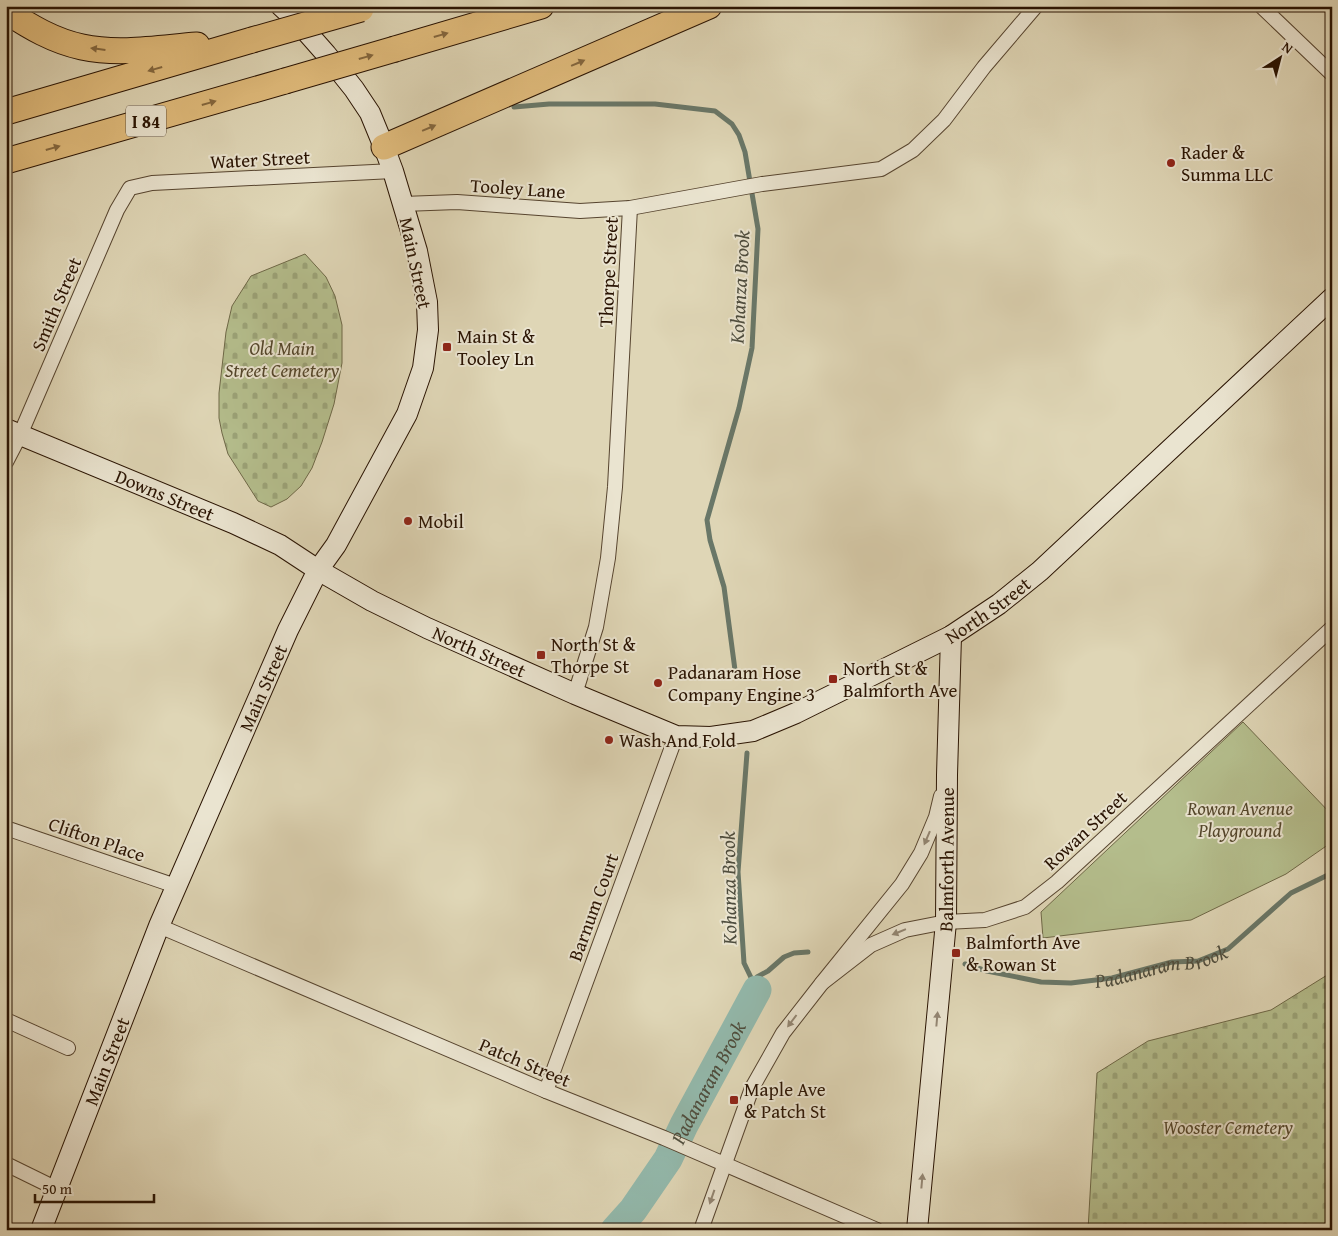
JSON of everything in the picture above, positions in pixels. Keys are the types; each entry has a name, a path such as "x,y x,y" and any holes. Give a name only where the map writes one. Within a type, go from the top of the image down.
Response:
{"highway":[{"name":"I 84","path":"6,161 541,6"},
{"path":"384,147 709,6"},
{"name":"I 84","path":"6,112 365,7"},
{"path":"6,11 55,39 82,47 110,50 144,50 252,40"}],"main road":[{"name":"Main Street","path":"42,1230 159,926 288,630 318,570 336,545 407,414 423,368 428,330 427,302 417,251 384,147 370,113 354,89 296,20 281,6"},
{"name":"North Street","path":"318,570 372,601 426,628 676,736 711,737 753,731 796,713 951,636 999,604 1040,571 1332,298"},
{"name":"Downs Street","path":"13,432 280,545 318,570"},
{"name":"Balmforth Avenue","path":"917,1230 946,922 947,775 951,636"}],"street":[{"name":"Thorpe Street","path":"575,694 596,627 608,558 615,487 630,208 758,184 880,169 913,150 944,120 984,67 1036,6"},
{"path":"1261,6 1332,74"},
{"name":"Water Street","path":"130,188 152,183 393,171"},
{"name":"Smith Street","path":"6,462 13,432 116,210 130,188"},
{"name":"Tooley Lane","path":"403,204 457,202 580,211 630,208"},
{"name":"Rowan Street","path":"822,983 870,945 905,930 946,922 985,920 1024,907 1057,882 1332,628"},
{"name":"Barnum Court","path":"546,1091 676,736"},
{"name":"Rowan Street","path":"701,1230 752,1088 783,1033 902,884 920,852 936,817 947,775"},
{"name":"Clifton Place","path":"6,828 176,886"},
{"name":"Patch Street","path":"159,926 546,1091 664,1138 877,1230"},
{"path":"6,1020 68,1048"},
{"path":"6,1164 57,1189"}],"green space":[{"name":"Old Main Street Cemetery","path":"305,254 326,277 335,296 342,325 342,363 334,404 312,468 301,486 287,499 271,507 258,501 228,454 222,433 219,418 219,393 226,332 232,306 251,276"},
{"name":"Rowan Avenue Playground","path":"1243,722 1332,815 1332,842 1286,874 1191,920 1043,938 1041,912"},
{"name":"Wooster Cemetery","path":"1332,972 1332,1230 1088,1230 1097,1073 1148,1041 1271,1010"}],"waterway":[{"name":"Kohanza Brook","path":"514,107 549,104 655,104 715,111 732,124 739,135 745,152 758,229 752,348 739,408 707,520 710,540 724,587 735,670"},
{"name":"Kohanza Brook","path":"747,753 738,872 744,963 757,990"},
{"name":"Padanaram Brook","path":"965,964 987,971 1041,982 1071,983 1112,978 1172,962 1198,961 1228,949 1291,893 1332,873"},
{"name":"Padanaram Brook","path":"757,989 757,977 768,971 784,957 794,953 808,952"},
{"name":"Padanaram Brook","path":"615,1230 633,1210 668,1159 684,1125 757,990"}],"place":[{"name":"Rader & Summa LLC","path":"1171,163"},
{"name":"Main St & Tooley Ln","path":"447,347"},
{"name":"Mobil","path":"408,521"},
{"name":"North St & Thorpe St","path":"541,655"},
{"name":"North St & Balmforth Ave","path":"833,679"},
{"name":"Padanaram Hose Company Engine 3","path":"658,683"},
{"name":"Wash And Fold","path":"609,740"},
{"name":"Balmforth Ave & Rowan St","path":"956,953"},
{"name":"Maple Ave & Patch St","path":"734,1100"}]}
